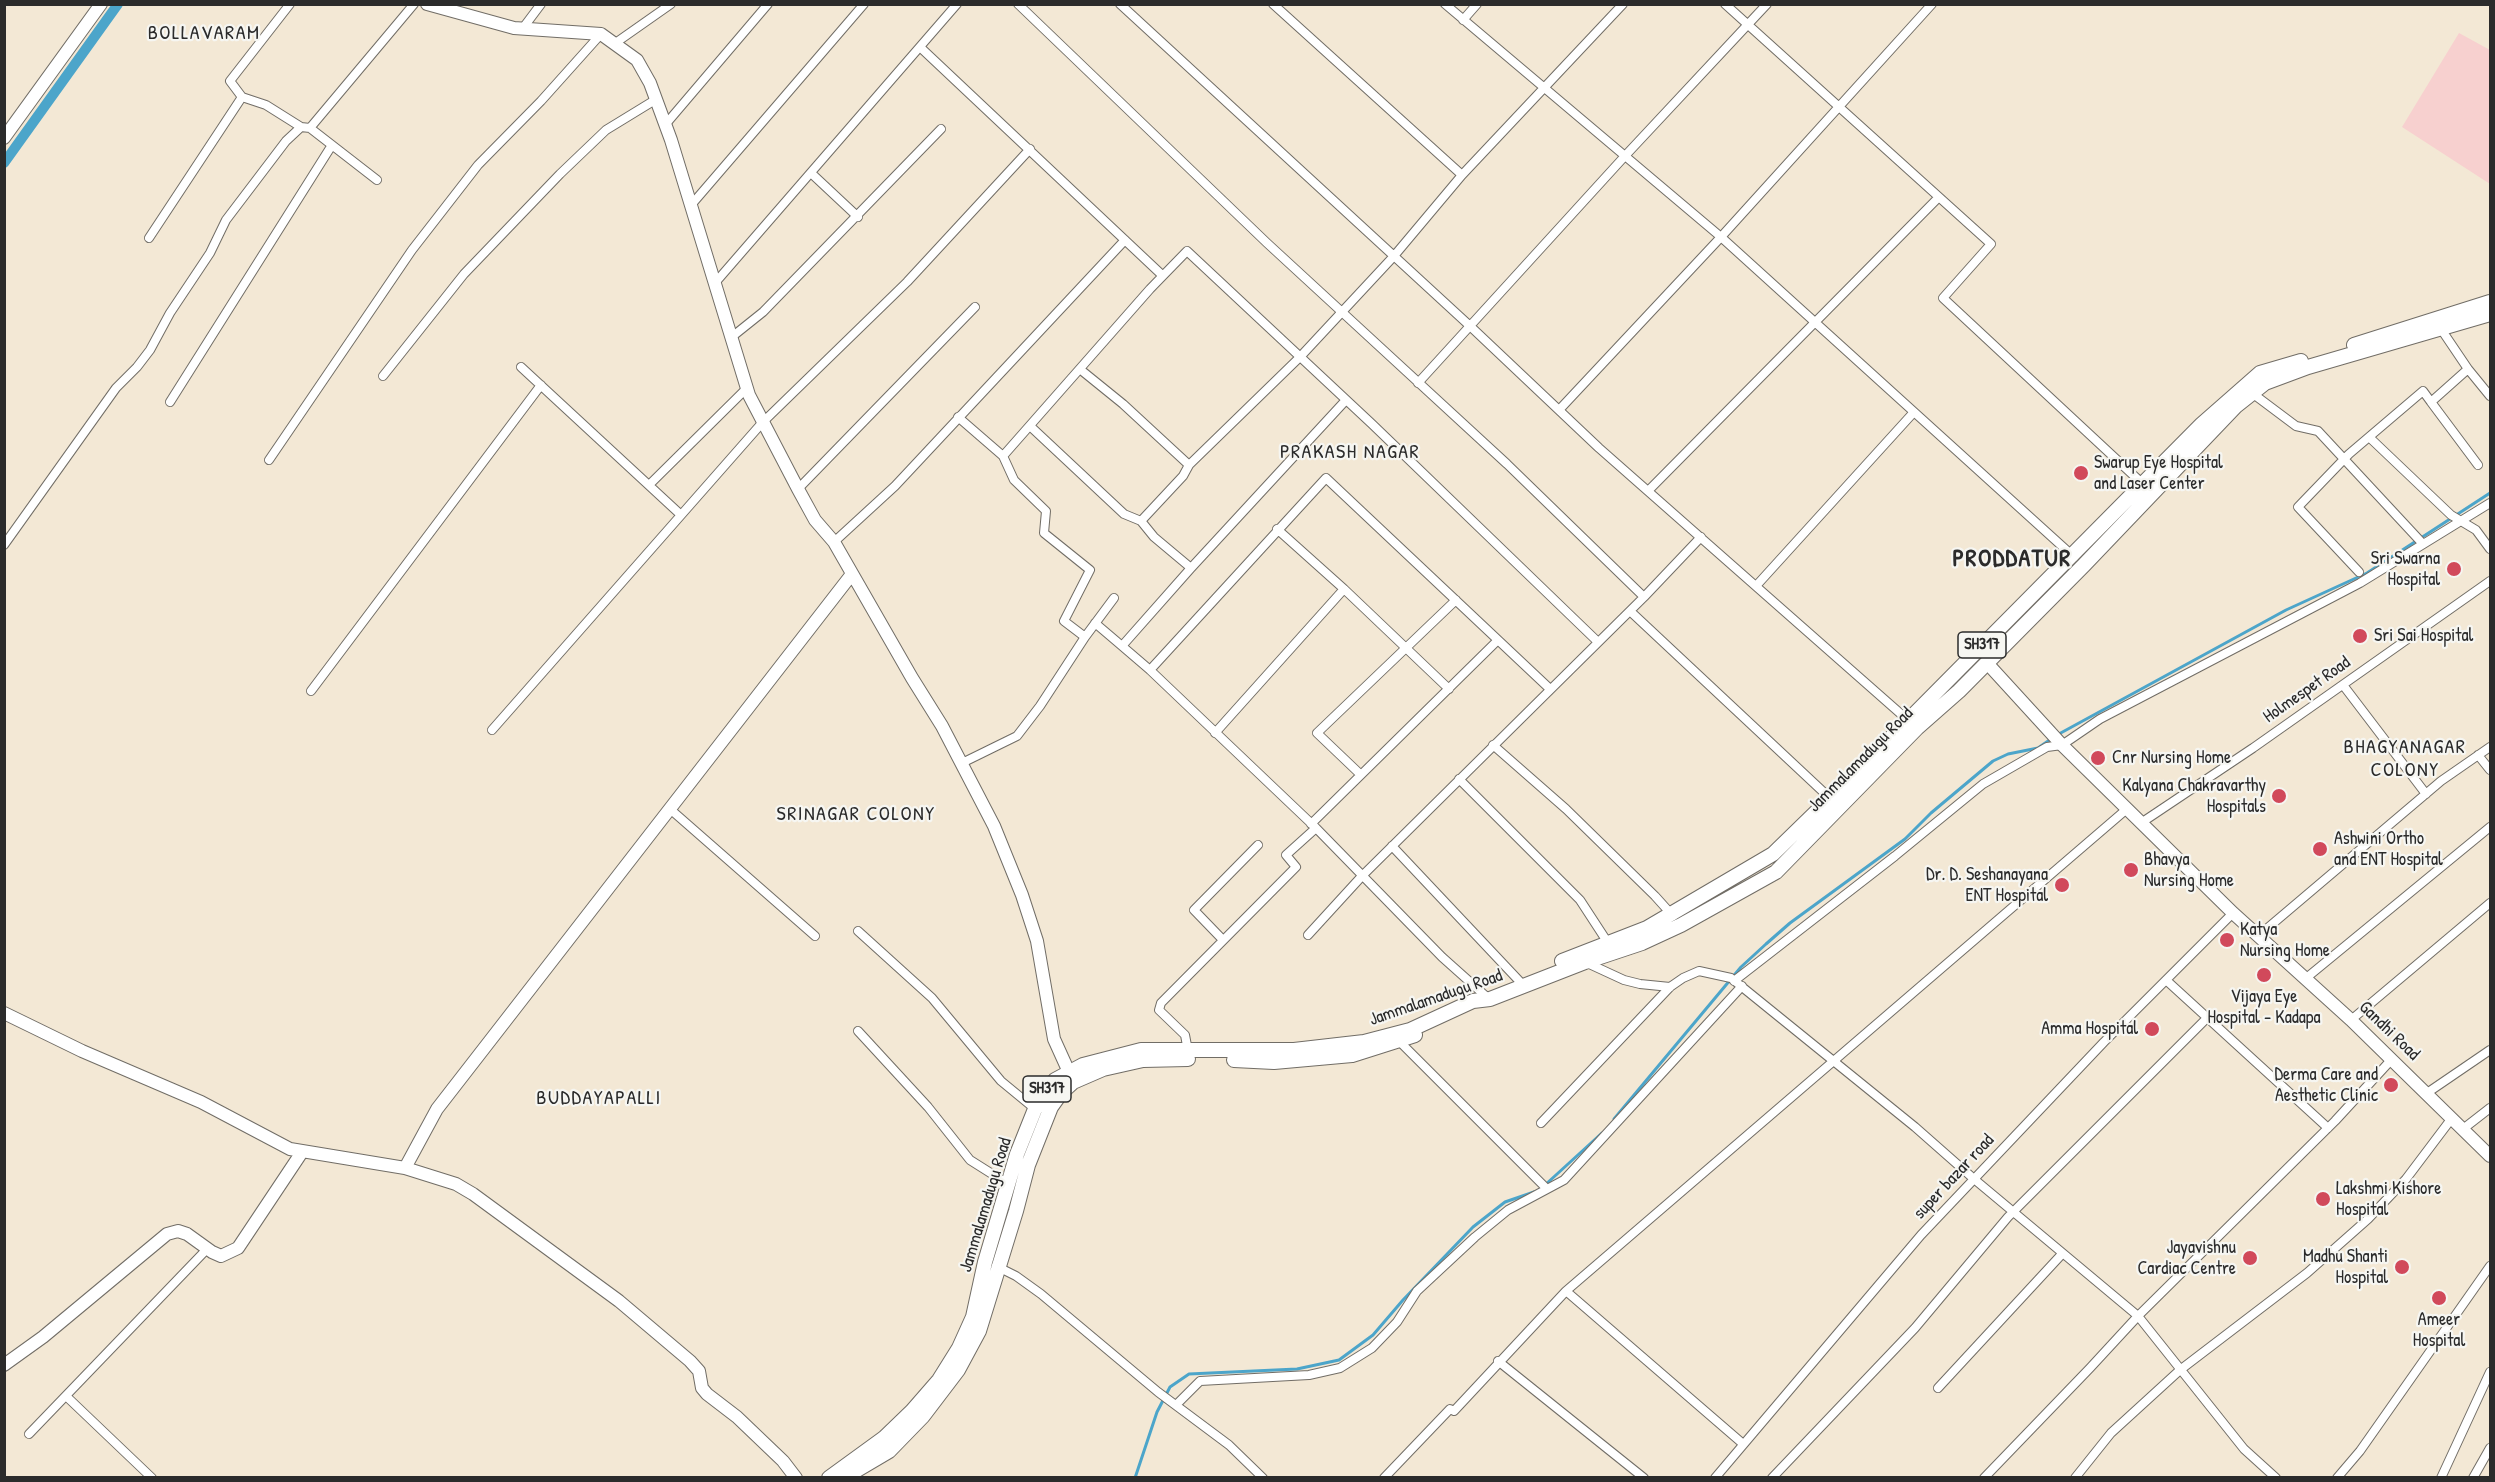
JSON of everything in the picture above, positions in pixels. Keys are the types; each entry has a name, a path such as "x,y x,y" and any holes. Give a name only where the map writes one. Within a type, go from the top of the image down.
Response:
{"main road":[{"path":"4,138 101,4"},
{"path":"427,4 523,28 601,34 637,60 650,83 665,125 692,204 747,388 762,423 815,520 834,542 962,763 994,826 1022,895 1037,941 1054,1039 1071,1077"},
{"name":"SH317","path":"2084,565 2202,424 2260,373 2490,302"},
{"name":"SH317","path":"1913,724 2071,554 2236,406 2265,383 2308,367 2490,314"},
{"name":"Jammalamadugu Road","path":"959,1358 973,1317 985,1262 1008,1184 1021,1166 1035,1110 1055,1080 1071,1077 1100,1060 1142,1050 1294,1050 1364,1042 1410,1030 1483,998 1585,962 1611,947 1642,943 1676,920 1776,872 1835,803 1913,724 1987,663 2084,565"},
{"path":"405,1168 437,1109 852,574"},
{"name":"Gandhi Road","path":"1987,663 2062,745 2233,913 2351,1020 2490,1156"},
{"name":"SH317","path":"1521,984 1611,947"},
{"path":"829,1478 844,1474 889,1451 933,1396 979,1331 999,1268 1021,1166 1052,1107 1071,1077 1143,1060 1305,1060 1353,1055 1400,1042 1476,1009 1483,998"},
{"path":"4,1013 82,1051 201,1102 290,1149 405,1168 456,1184 619,1301 690,1361 699,1371 702,1388 706,1394 737,1417 783,1461 796,1478"},
{"path":"4,1365 17,1358 168,1234 178,1231 187,1234 221,1256 238,1248 302,1152"}],"street":[{"path":"290,4 230,81 242,97 266,105 305,127 377,180"},
{"path":"4,545 116,388 150,350 170,313 210,253 226,220 286,141 305,127 414,4"},
{"path":"523,28 541,4"},
{"path":"614,44 671,4"},
{"path":"665,125 768,4"},
{"path":"692,204 864,4"},
{"path":"716,283 957,4"},
{"path":"1018,4 1644,597"},
{"path":"1120,4 1558,410 1913,724"},
{"path":"1273,4 1462,176"},
{"path":"1445,4 1721,237 2084,565"},
{"path":"1462,20 1477,4"},
{"path":"1141,521 1183,476 1189,465 1300,357 1394,256 1462,176 1623,4"},
{"path":"1725,4 1991,244 1943,298 2147,488"},
{"path":"1418,383 1767,4"},
{"path":"1558,410 1721,237 1932,4"},
{"path":"269,460 419,240 478,165 541,101 601,34"},
{"path":"921,48 1162,275"},
{"path":"149,238 242,97"},
{"path":"383,376 464,274 560,174 606,130 655,100"},
{"path":"733,336 763,312 858,217 941,129"},
{"path":"170,402 332,145"},
{"path":"492,730 762,423 907,282 1030,149"},
{"path":"811,173 858,217"},
{"path":"1648,491 1939,197"},
{"path":"834,542 896,486 1125,240"},
{"path":"1003,456 1081,370 1162,275 1187,251 1598,642"},
{"path":"798,489 975,307"},
{"path":"2441,329 2468,369 2490,396"},
{"path":"521,367 681,515"},
{"path":"2431,402 2468,369"},
{"path":"1081,370 1123,404 1189,465"},
{"path":"311,691 541,385"},
{"path":"649,485 747,388"},
{"path":"2359,572 2298,507 2343,460 2423,391 2478,465"},
{"path":"2252,393 2296,426 2318,431 2423,544"},
{"path":"1122,646 1346,400"},
{"path":"1756,585 1914,412"},
{"path":"958,417 1003,456 1014,480 1046,512 1044,533 1090,570 1064,621 1085,638"},
{"path":"1030,426 1124,514 1141,521 1154,537 1191,568"},
{"path":"2369,437 2451,515 2476,530 2490,549"},
{"path":"1150,669 1326,478 1550,689"},
{"path":"1172,1402 1200,1381 1309,1375 1340,1368 1372,1348 1396,1322 1417,1291 1475,1237 1508,1210 1564,1180 1738,984 1983,784 2047,747 2062,745 2100,719 2360,583 2490,503"},
{"path":"1277,529 1449,688"},
{"path":"1308,935 1362,876 1644,597 1701,537"},
{"name":"Holmespet Road","path":"2141,822 2343,685 2490,581"},
{"path":"1215,733 1344,590"},
{"path":"962,763 1017,736 1114,598"},
{"path":"1360,774 1317,733 1456,600"},
{"path":"1630,611 1835,803"},
{"path":"1095,623 1150,669 1313,826 1483,998"},
{"path":"1188,1051 1185,1035 1159,1008 1296,867 1286,855 1360,774 1498,640"},
{"path":"2343,685 2426,794"},
{"path":"1493,745 1566,809 1655,896 1676,920"},
{"path":"2258,937 2426,794 2490,747"},
{"path":"2478,755 2490,770"},
{"path":"1460,779 1580,900 1611,947"},
{"path":"1384,1478 1450,1409 1454,1411 1498,1361 1566,1291 2128,808"},
{"path":"670,809 815,936"},
{"path":"2305,979 2490,826"},
{"path":"1223,940 1194,910 1258,845"},
{"path":"1392,846 1521,984"},
{"path":"2351,1020 2490,903"},
{"name":"super bazar road","path":"1715,1478 1921,1235 2104,1042 2233,913"},
{"path":"858,932 932,998 1001,1081 1035,1110"},
{"path":"1585,962 1624,980 1670,987"},
{"path":"1541,1123 1670,987 1699,971 1738,984 1915,1127 2062,1254 2138,1316 2244,1449 2276,1478"},
{"path":"2166,980 2328,1128"},
{"path":"1772,1478 1915,1328 2014,1212 2207,1018"},
{"path":"858,1031 928,1107 970,1160 1008,1184"},
{"path":"1400,1042 1546,1188"},
{"path":"2427,1093 2490,1050"},
{"path":"1984,1478 2138,1316 2328,1128 2392,1059"},
{"path":"2463,1129 2490,1108"},
{"path":"2075,1478 2111,1433 2180,1371 2307,1273 2368,1219 2406,1179 2452,1118"},
{"path":"29,1434 207,1249"},
{"path":"1938,1388 2062,1254"},
{"path":"985,1262 1016,1276 1041,1294 1161,1394 1228,1445 1263,1478"},
{"path":"2337,1478 2360,1450 2490,1266"},
{"path":"1566,1291 1743,1443"},
{"path":"1498,1361 1644,1478"},
{"path":"2441,1478 2490,1372"},
{"path":"66,1396 152,1478"},
{"path":"2473,1478 2490,1448"}],"shaded area":[{"path":"2459,33 2490,50 2490,184 2402,127"}],"waterway":[{"path":"4,163 118,4"},
{"path":"2057,735 2286,610 2367,573 2490,493"},
{"path":"1614,1119 1741,967 1790,923 1905,839 1931,813 1993,761 2008,754 2038,748 2051,739"},
{"path":"1545,1185 1602,1133"},
{"path":"1135,1478 1157,1412 1170,1387 1189,1374 1297,1369 1339,1360 1373,1335 1473,1227 1505,1202 1534,1192"}],"place":[{"name":"Swarup Eye Hospital and Laser Center","path":"2081,473"},
{"name":"Sri Swarna Hospital","path":"2454,569"},
{"name":"Sri Sai Hospital","path":"2360,636"},
{"name":"Cnr Nursing Home","path":"2098,758"},
{"name":"Kalyana Chakravarthy Hospitals","path":"2279,796"},
{"name":"Ashwini Ortho and ENT Hospital","path":"2320,849"},
{"name":"Bhavya Nursing Home","path":"2131,870"},
{"name":"Dr. D. Seshanayana ENT Hospital","path":"2062,885"},
{"name":"Katya Nursing Home","path":"2227,940"},
{"name":"Vijaya Eye Hospital - Kadapa","path":"2264,975"},
{"name":"Amma Hospital","path":"2152,1029"},
{"name":"Derma Care and Aesthetic Clinic","path":"2391,1085"},
{"name":"Lakshmi Kishore Hospital","path":"2323,1199"},
{"name":"Jayavishnu Cardiac Centre","path":"2250,1258"},
{"name":"Madhu Shanti Hospital","path":"2402,1267"},
{"name":"Ameer Hospital","path":"2439,1298"}],"district":[{"name":"BOLLAVARAM","path":"204,34"},
{"name":"PRAKASH NAGAR","path":"1350,453"},
{"name":"PRODDATUR","path":"2012,560"},
{"name":"BHAGYANAGAR COLONY","path":"2405,760"},
{"name":"SRINAGAR COLONY","path":"856,815"},
{"name":"BUDDAYAPALLI","path":"599,1099"}]}
